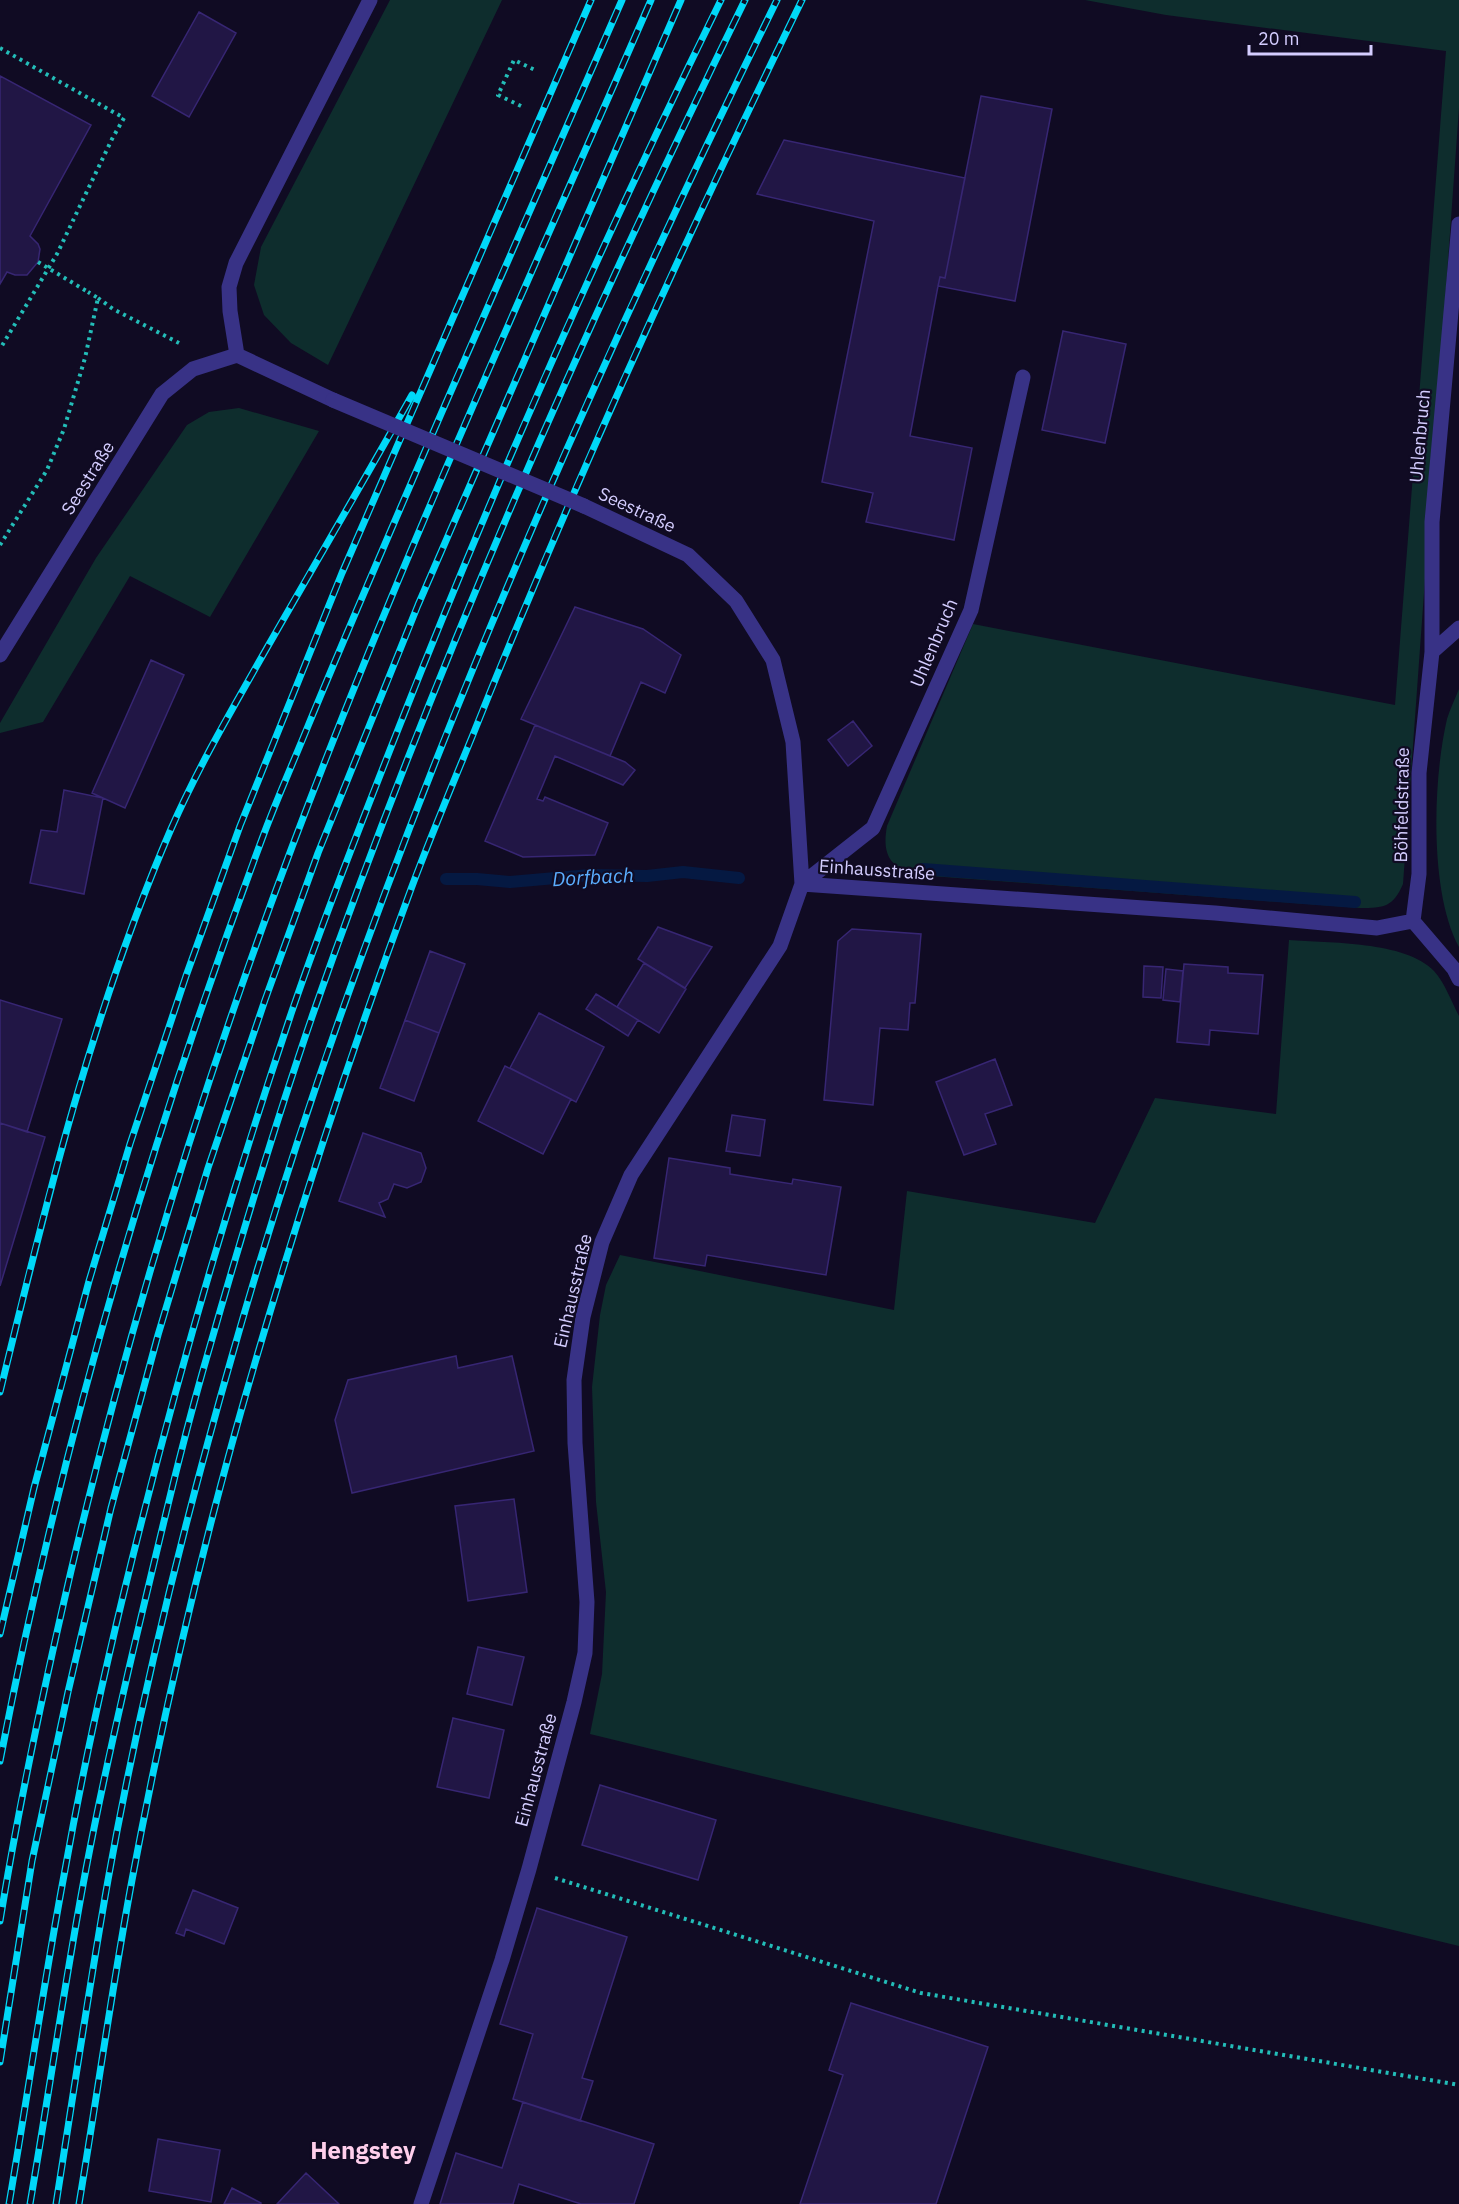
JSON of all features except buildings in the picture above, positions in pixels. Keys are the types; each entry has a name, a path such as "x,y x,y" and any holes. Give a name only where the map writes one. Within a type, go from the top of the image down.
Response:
{"street":[{"path":"237,355 230,311 229,287 236,263 370,0"},
{"name":"Uhlenbruch","path":"1432,652 1432,522 1459,224"},
{"name":"Seestraße","path":"0,655 162,394 193,369 237,355 333,400 584,506 688,555 736,601 773,660 793,742 802,884"},
{"name":"Uhlenbruch","path":"802,884 873,828 971,610 1023,377"},
{"path":"1432,652 1459,628"},
{"name":"Böhfeldstraße","path":"1413,921 1419,874 1419,773 1432,652"},
{"name":"Einhausstraße","path":"421,2204 502,1960 529,1869 585,1653 588,1602 575,1443 574,1380 583,1317 602,1242 631,1174 780,946 802,884 1215,913 1377,928 1413,921"},
{"path":"1413,921 1454,969 1459,979"}],"path":[{"path":"0,48 124,118 112,138 57,254 0,349"},
{"path":"521,106 498,95 514,60 537,71"},
{"path":"38,262 113,309 160,333"},
{"path":"0,545 47,470 64,429 85,358 98,298"},
{"path":"529,1869 921,1993 1459,2085"}],"green space":[{"path":"390,0 502,0 328,365 291,343 264,315 254,285 261,247"},
{"path":"1085,0 1459,0 1459,108 1403,884 1387,905 1360,908 917,875 900,868 887,852 887,826 973,624 1395,705 1446,51 1166,15"},
{"path":"239,408 319,431 210,617 130,576 43,722 0,733 0,723 96,558 187,425 209,412"},
{"path":"1459,689 1459,947 1449,924 1442,897 1436,835 1442,744 1447,719"},
{"path":"1289,940 1366,945 1405,954 1421,961 1438,976 1459,1016 1459,1946 590,1734 602,1674 606,1592 596,1502 592,1387 600,1315 606,1285 620,1255 894,1310 907,1191 1095,1223 1155,1098 1276,1114"}],"waterway":[{"path":"923,869 1355,902"},
{"name":"Dorfbach","path":"446,879 510,882 590,875 647,876 683,872 739,878"}],"railway":[{"path":"0,1634 34,1488 89,1281 130,1144 186,976 240,826 342,573 591,0"},
{"path":"0,1761 50,1527 80,1410 146,1180 221,952 267,825 342,644 622,0"},
{"path":"0,1921 15,1833 42,1702 93,1479 170,1205 228,1025 292,847 376,633 466,421 651,0"},
{"path":"0,2062 32,1861 68,1692 111,1508 158,1335 208,1168 318,853 418,605 681,0"},
{"path":"9,2204 57,1912 111,1648 159,1452 194,1325 271,1073 344,868 474,543 593,269 721,0"},
{"path":"30,2204 78,1911 124,1691 193,1405 286,1094 314,1011 410,753 514,499 627,248 745,0"},
{"path":"56,2204 108,1880 148,1683 179,1551 214,1420 285,1181 343,1008 406,836 474,666 620,330 777,0"},
{"path":"79,2204 132,1880 158,1748 188,1616 238,1421 274,1297 330,1121 418,870 549,550 672,274 802,0"},
{"path":"0,1392 35,1249 95,1036 143,897 171,829 230,713 412,395"}],"district":[{"name":"Hengstey","path":"363,2151"}]}
